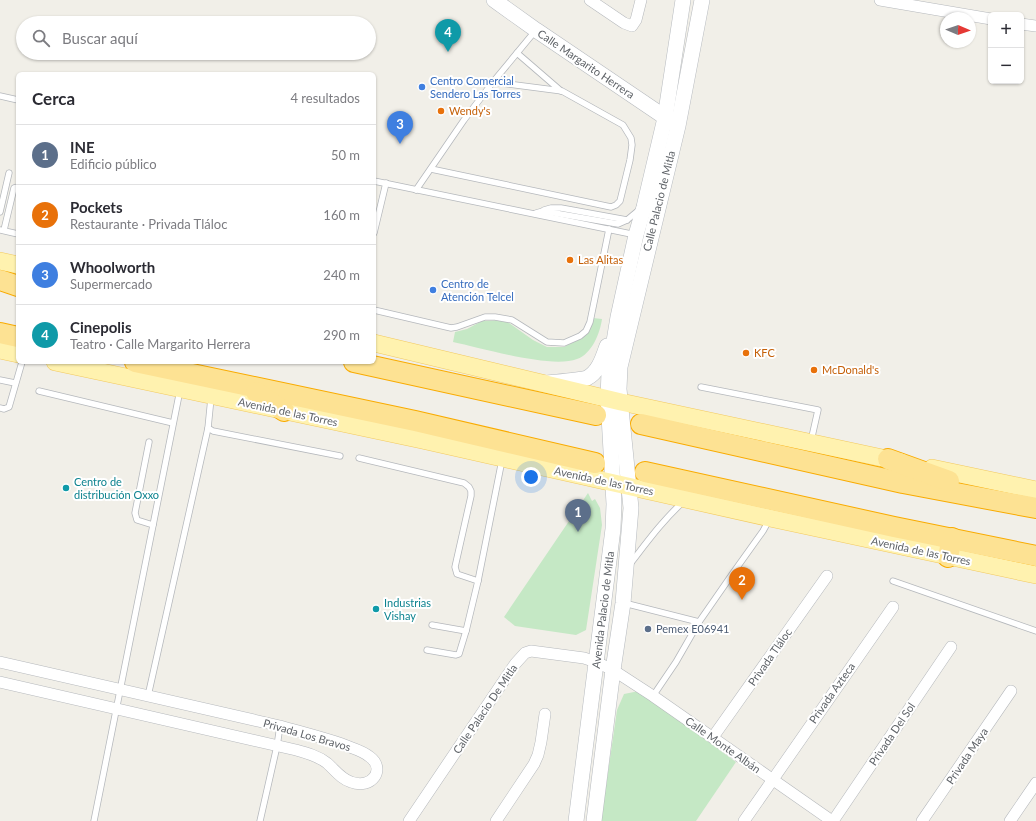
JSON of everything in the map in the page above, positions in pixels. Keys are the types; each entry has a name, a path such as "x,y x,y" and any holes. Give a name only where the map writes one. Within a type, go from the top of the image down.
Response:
{"highway":[{"path":"0,280 16,286"},
{"path":"0,284 16,287"},
{"path":"0,333 16,337"},
{"path":"0,339 16,340"},
{"name":"Avenida de las Torres","path":"144,364 415,421 595,463"},
{"path":"363,364 596,415"},
{"path":"247,386 284,411"},
{"path":"641,424 903,483 1036,508"},
{"path":"888,460 1002,501"},
{"name":"Avenida de las Torres","path":"645,472 894,526 950,547 1036,556"}],"main road":[{"name":"Calle Margarito Herrera","path":"494,0 678,126"},
{"name":"Calle Palacio de Mitla","path":"614,400 619,389 620,367 643,236 644,206 665,118 683,0"},
{"name":"Calle Palacio de Mitla","path":"614,400 609,372 618,317 678,126 702,0"},
{"path":"0,261 16,265"},
{"path":"540,384 587,378 596,371 601,363 618,317"},
{"path":"376,343 540,384 888,460 1036,490"},
{"path":"0,350 16,354"},
{"name":"Avenida de las Torres","path":"64,364 502,458 770,518 950,547 1036,575"},
{"name":"Avenida Palacio de Mitla","path":"594,821 623,603 631,508 620,485 614,400"},
{"name":"Avenida Palacio de Mitla","path":"576,821 613,529 614,504 620,485"}],"street":[{"path":"590,0 624,24 632,26 636,20 640,0"},
{"path":"880,0 988,18"},
{"path":"1024,24 1036,26"},
{"name":"Privada Tláloc","path":"713,737 827,576"},
{"name":"Privada Azteca","path":"744,821 893,607"},
{"name":"Privada Del Sol","path":"832,821 951,647"},
{"name":"Calle Palacio De Mitla","path":"409,821 525,653 539,652 584,658 613,670"},
{"name":"Privada Los Bravos","path":"0,662 280,726 325,739 363,752 374,761 376,767 375,774 373,780 368,783 360,784 350,782 341,777 326,762 314,755 0,682"},
{"name":"Calle Monte Albán","path":"613,670 713,737 832,821"},
{"name":"Privada Maya","path":"922,821 1011,691"},
{"path":"496,821 534,764 541,742 544,714"},
{"path":"1010,821 1036,783"}],"lane":[{"path":"416,190 464,120 536,30"},
{"path":"431,169 611,207 620,201 632,145 631,138 623,125 562,91 517,53"},
{"path":"493,82 562,91"},
{"path":"0,96 16,100"},
{"path":"0,212 9,173"},
{"path":"376,181 643,236"},
{"path":"376,225 386,183"},
{"path":"16,187 14,188 2,230 16,234"},
{"path":"534,213 543,211 618,224 627,220 644,206"},
{"path":"376,310 446,327 457,327 485,317 495,317 512,320 547,342 564,343 573,340 586,331 590,322 609,229"},
{"path":"0,408 4,409 9,407 21,364"},
{"path":"0,380 15,383"},
{"path":"701,387 818,410 811,443"},
{"path":"94,821 180,389"},
{"path":"39,391 173,423"},
{"path":"148,696 208,428 211,396"},
{"path":"208,428 213,431 340,456"},
{"path":"149,442 135,513 137,520 153,525"},
{"path":"359,458 464,483 469,487 471,496 455,572 460,576 478,582"},
{"path":"427,650 459,654 478,582 502,458"},
{"path":"626,569 656,531 687,499"},
{"path":"653,696 676,662 699,622 732,572 763,531 770,518"},
{"path":"893,581 1036,631"},
{"path":"623,603 699,622"},
{"path":"432,625 466,631"},
{"path":"260,821 280,726"}],"green space":[{"path":"593,318 602,319 597,336 587,353 577,359 565,361 534,360 453,342 455,332 467,329 482,321 505,320 533,340 547,347 564,347 579,339"},
{"path":"588,493 592,501 595,499 600,508 602,525 586,630 576,635 515,626 504,617"},
{"path":"639,691 736,762 696,821 601,821 617,710 624,694"}],"place":[{"name":"Cinepolis","path":"448,52"},
{"name":"Centro Comercial Sendero Las Torres","path":"422,87"},
{"name":"Wendy's","path":"441,111"},
{"name":"Whoolworth","path":"400,144"},
{"name":"Las Alitas","path":"570,260"},
{"name":"Centro de Atención Telcel","path":"433,290"},
{"name":"KFC","path":"746,353"},
{"name":"McDonald's","path":"814,370"},
{"name":"Centro de distribución Oxxo","path":"66,488"},
{"name":"INE","path":"578,532"},
{"name":"Pockets","path":"742,600"},
{"name":"Industrias Vishay","path":"376,609"},
{"name":"Pemex E06941","path":"648,629"}]}
